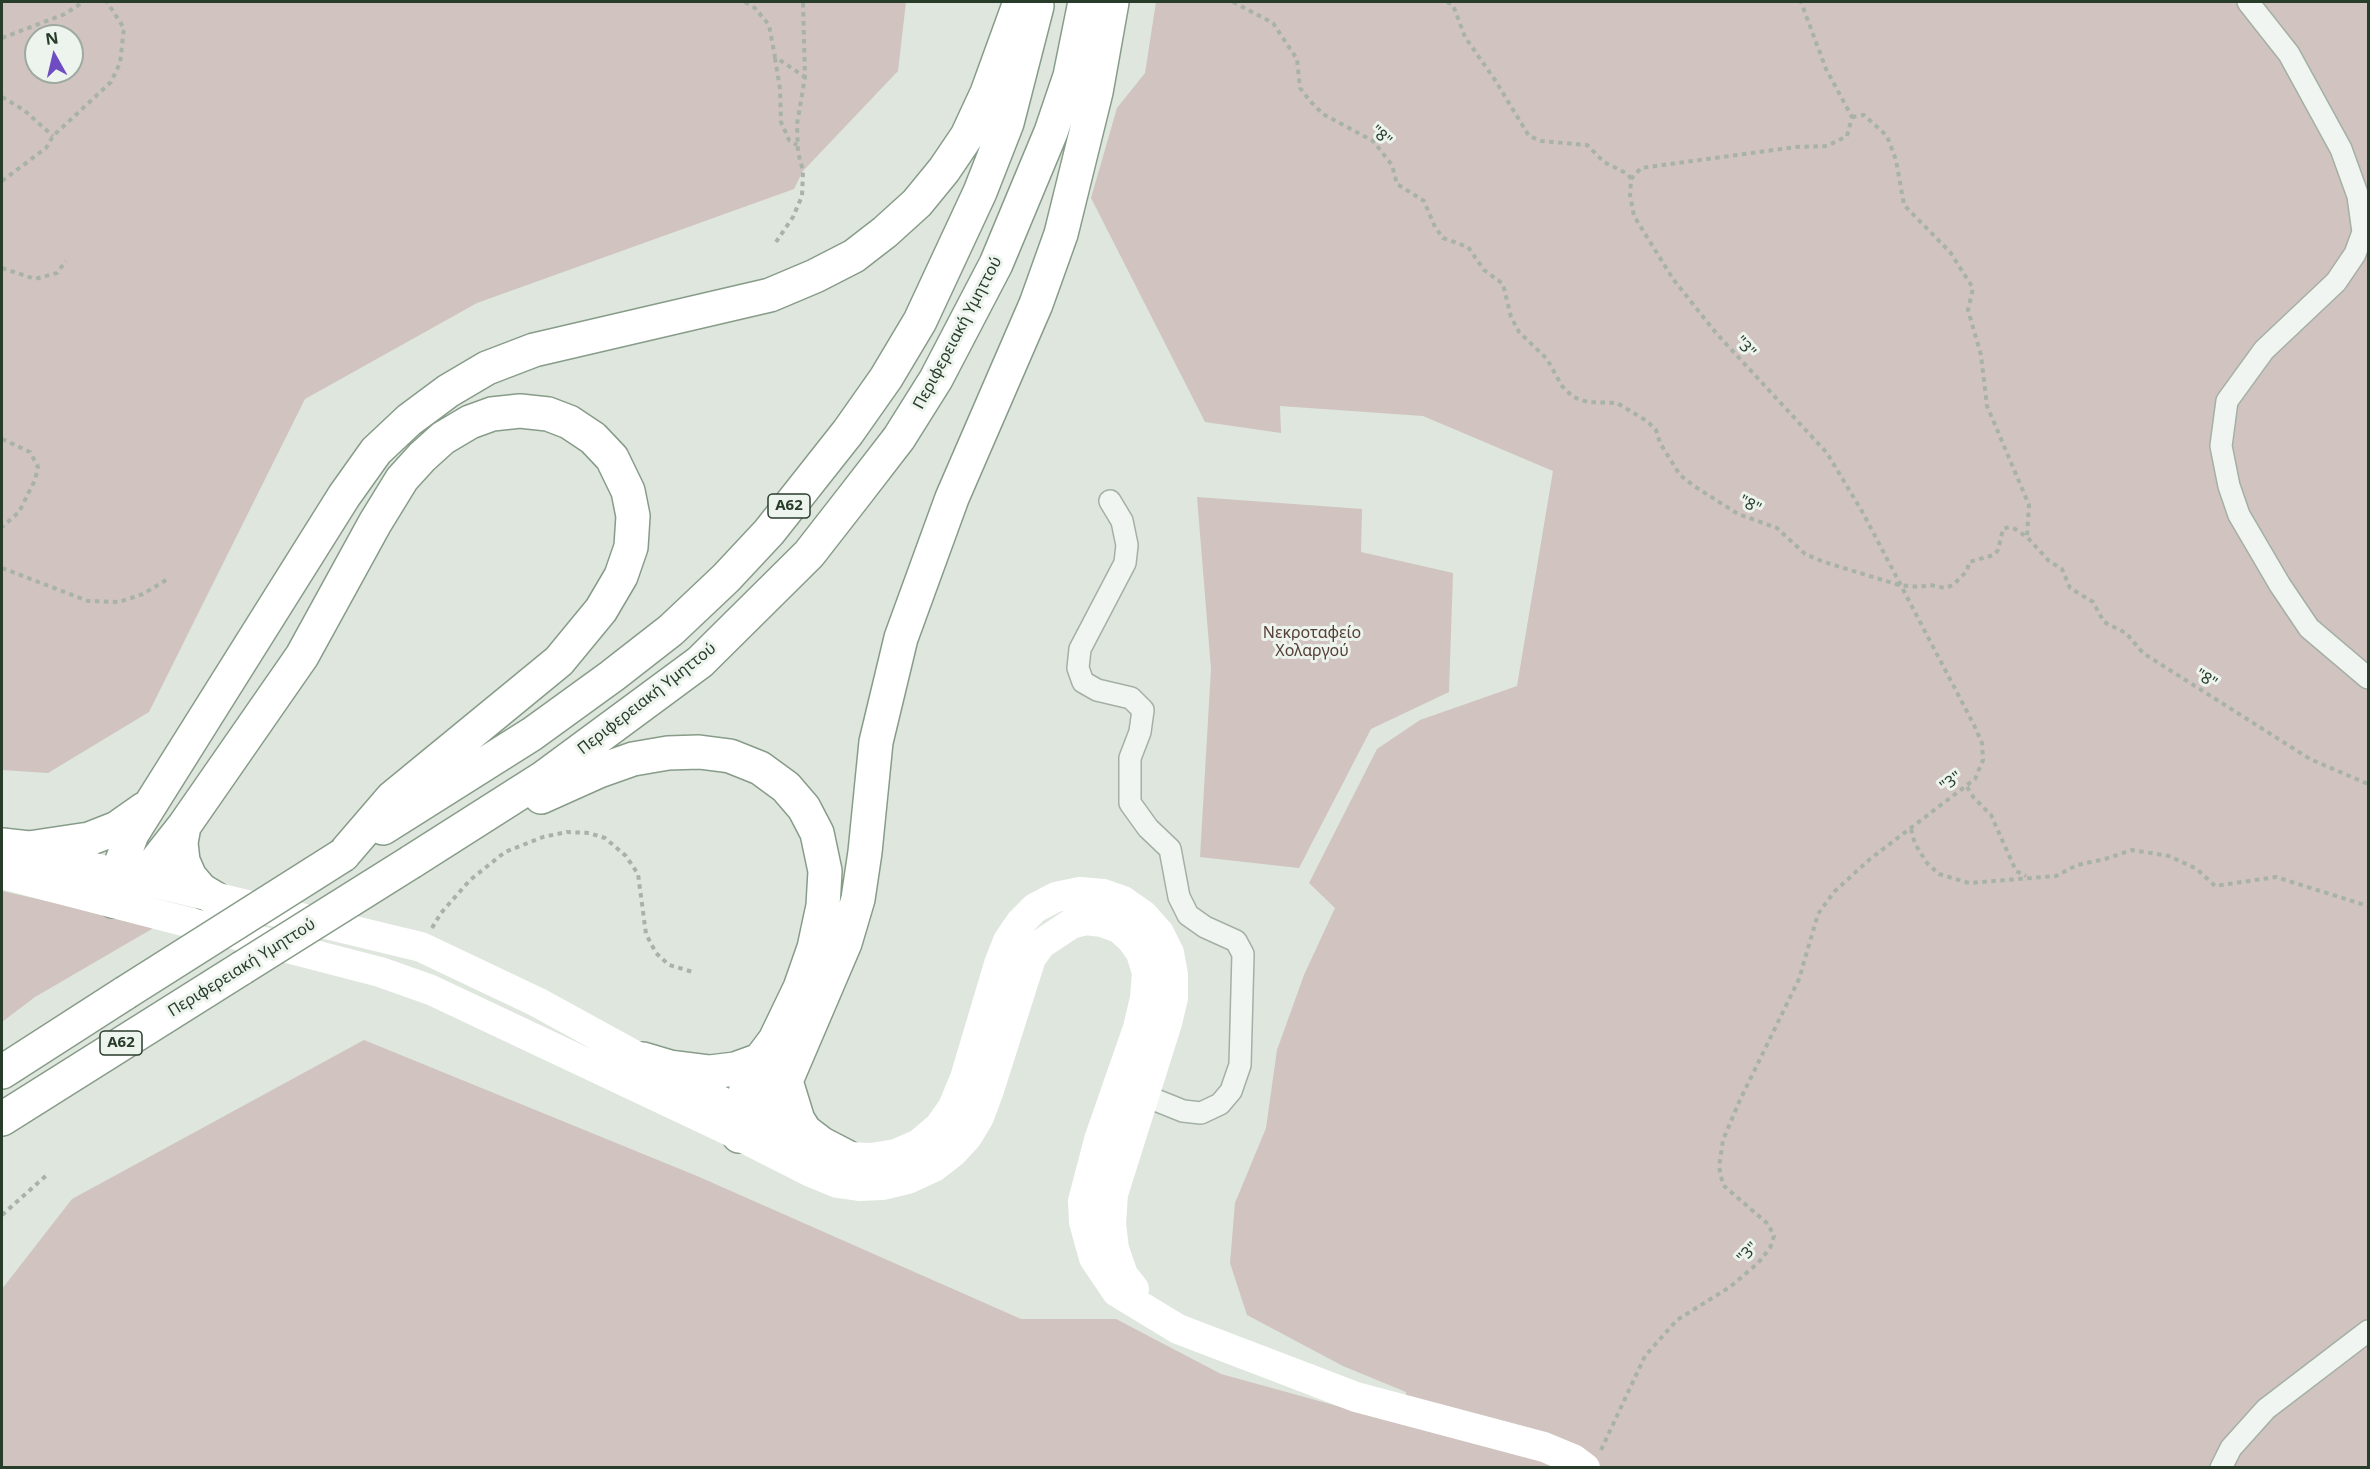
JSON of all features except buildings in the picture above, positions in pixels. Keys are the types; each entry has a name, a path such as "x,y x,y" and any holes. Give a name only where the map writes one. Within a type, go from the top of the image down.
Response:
{"highway":[{"path":"123,885 132,834 344,496 376,451 409,420 448,391 487,368 534,350 770,295 854,256 885,232 917,202 944,170 967,136 987,93 1020,2"},
{"name":"Α62","path":"2,1072 532,734 671,630 726,578 769,532 848,432 886,378 920,321 980,192 1007,123 1038,2"},
{"name":"Περιφερειακή Υμηττού","path":"2,1119 543,778 700,662 809,554 899,438 936,380 996,264 1051,132 1070,76 1085,2"},
{"path":"745,1122 786,1082 845,943 858,899 876,742 902,638 952,498 1036,304 1060,234 1096,92 1112,2"},
{"path":"123,885 184,826 302,656 375,523 402,479 422,457 443,438 470,422 492,414 520,411 548,414 570,422 593,438 612,458 628,491 633,516 631,547 621,576 601,610 559,661 392,798 342,855"},
{"path":"411,862 476,833 560,788 633,759 699,752 730,756 760,768 786,787 804,808 816,833 825,871 822,906 816,938 800,988 775,1040 760,1060 745,1122"},
{"path":"2,846 29,848 89,839 117,828 150,804"},
{"path":"184,826 181,843 186,869 201,890 216,899"},
{"path":"643,1059 670,1067 710,1072 735,1069 760,1060"},
{"path":"786,1082 798,1120 805,1131 822,1144 847,1157"}],"street":[{"path":"2248,2 2289,54 2341,149 2358,196 2364,232 2355,254 2336,282 2264,350 2227,401 2221,446 2229,486 2239,515 2280,585 2309,628 2368,678"},
{"path":"1110,501 1122,521 1127,545 1125,563 1080,649 1077,668 1083,682 1097,690 1131,698 1143,710 1140,732 1130,758 1130,803 1148,828 1170,849 1179,897 1188,915 1205,927 1236,941 1243,954 1240,1065 1231,1091 1220,1104 1201,1113 1183,1111 1131,1090"},
{"path":"2,846 431,990 745,1122 817,1150 847,1157 871,1158 897,1154 919,1144 939,1128 952,1107 965,1078 999,963 1008,941 1035,908 1056,897 1080,892 1103,894 1123,902 1143,915 1159,933 1168,953 1173,975 1173,998 1131,1090"},
{"path":"2,874 123,885 216,899 422,947 537,1002 643,1059 745,1122 811,1172 838,1183 884,1185 908,1179 934,1167 967,1137 979,1117 1031,958 1041,944 1054,933 1086,920 1102,922 1119,928 1141,953 1147,973 1131,1090 1113,1194 1111,1224 1114,1249 1123,1275 1136,1292 1154,1307 1254,1356 1356,1397 1544,1447 1573,1459 1591,1463"},
{"path":"2222,1467 2231,1448 2266,1409 2368,1331"}],"path":[{"path":"2,38 65,14 82,2"},
{"path":"2,181 46,148 53,136 111,82 120,63 124,28 107,2"},
{"path":"744,2 754,8 769,25 780,89 781,122 789,140 798,146"},
{"path":"776,242 793,217 802,196 803,171 797,124 804,77 803,2"},
{"name":"\"8\"","path":"1233,2 1273,23 1297,59 1300,88 1310,101 1323,114 1373,141 1392,165 1397,184 1424,201 1435,227 1443,238 1468,247 1484,270 1503,284 1511,316 1519,332 1547,359 1562,387 1573,397 1587,402 1617,403 1632,410 1656,430 1660,443 1680,475 1694,486 1738,514 1776,528 1805,554 1899,585 1919,587 1930,585 1945,588 1953,585 1967,571 1969,562 1994,555 1998,550 2003,529 2009,526 2027,537 2049,561 2062,568 2070,588 2093,602 2104,622 2126,633 2143,653 2310,759 2368,784"},
{"path":"1447,2 1453,4 1465,37 1495,80 1529,136 1541,141 1587,145 1604,162 1628,174 1631,179 1641,168 1700,158 1796,147 1827,146 1847,136 1852,117 1826,69 1801,2"},
{"path":"775,57 804,77"},
{"path":"2,97 24,110 53,136"},
{"path":"1852,117 1864,115 1887,136 1896,160 1904,205 1950,252 1973,288 1968,310 1981,355 1987,406 2029,505 2027,537"},
{"name":"\"3\"","path":"1591,1463 1645,1356 1677,1320 1730,1287 1758,1263 1770,1248 1773,1236 1768,1224 1723,1185 1719,1167 1723,1140 1799,979 1818,914 1834,892 1848,879 1975,780 1983,760 1982,743 1863,513 1827,453 1724,341 1673,279 1634,216 1630,195 1631,179"},
{"path":"2,268 35,279 57,273 66,261"},
{"path":"2,439 30,452 38,467 35,480 19,512 2,527"},
{"path":"2,567 88,601 119,602 143,594 166,580"},
{"path":"1967,787 1974,798 1991,815 2016,871 2026,876"},
{"path":"1911,829 1915,844 1927,863 1939,874 1969,883 2026,876 2056,876 2077,865 2132,850 2169,856 2197,869 2215,886 2276,877 2368,906"},
{"path":"422,947 441,914 470,880 505,852 543,837 567,832 589,833 604,838 626,856 638,874 646,934 656,953 669,964 693,972"},
{"path":"2,1215 49,1173"}],"green space":[{"path":"2,2 906,2 898,71 803,171 794,189 477,303 305,399 149,712 48,773 2,770"},
{"path":"1156,2 2368,2 2368,1467 2,1467 2,1289 72,1199 364,1040 697,1176 1021,1319 1116,1319 1221,1374 1406,1425 1406,1392 1343,1366 1247,1315 1230,1263 1235,1203 1266,1128 1277,1050 1304,975 1335,908 1309,883 1377,749 1420,720 1517,686 1553,471 1423,416 1280,406 1281,433 1205,422 1091,198 1117,108 1145,73"},
{"name":"Νεκροταφείο Χολαργού","path":"1197,497 1362,509 1361,552 1453,573 1449,692 1371,729 1299,868 1200,857 1211,669"},
{"path":"2,891 157,926 35,997 2,1022"}]}
